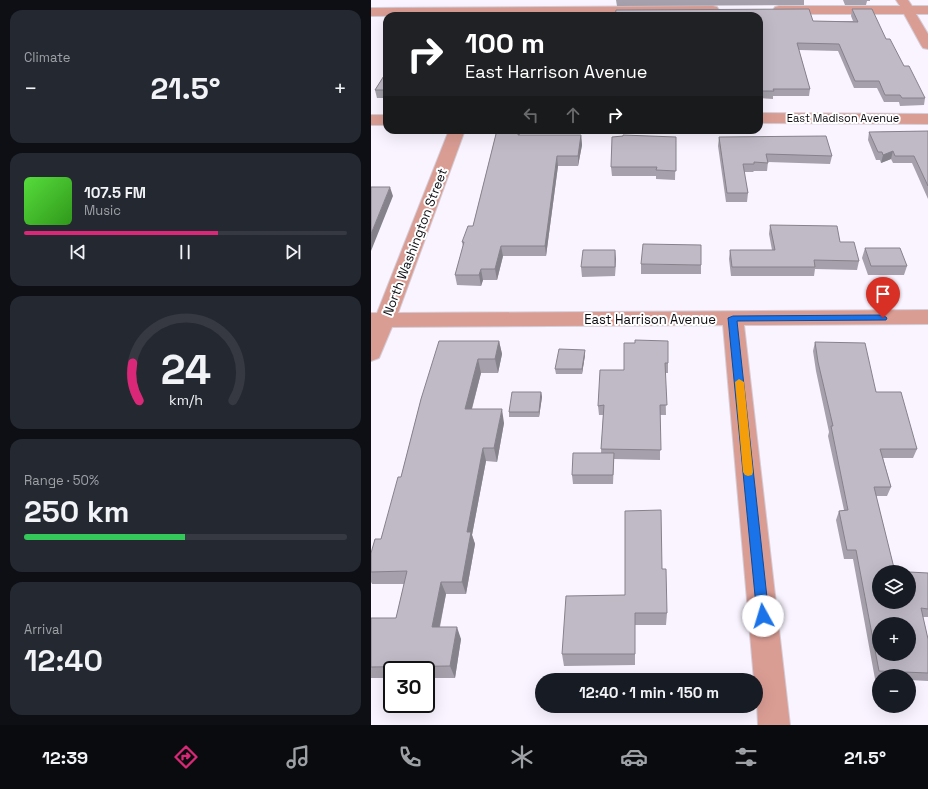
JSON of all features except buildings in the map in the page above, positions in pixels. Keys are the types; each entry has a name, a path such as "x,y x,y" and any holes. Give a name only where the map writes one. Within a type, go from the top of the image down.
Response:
{"street":[{"path":"765,10 905,5 928,10"},
{"path":"905,5 928,45"},
{"path":"371,12 501,9 725,10"},
{"name":"East Madison Avenue","path":"763,118 928,118"},
{"path":"371,120 383,120"},
{"name":"North Washington Street","path":"371,353 378,320 398,288 456,134"},
{"path":"733,318 774,725"},
{"name":"East Harrison Avenue","path":"378,320 928,318"}],"slow traffic":[{"path":"739,382 748,472"}],"route":[{"path":"763,616 733,318 883,318"}]}
